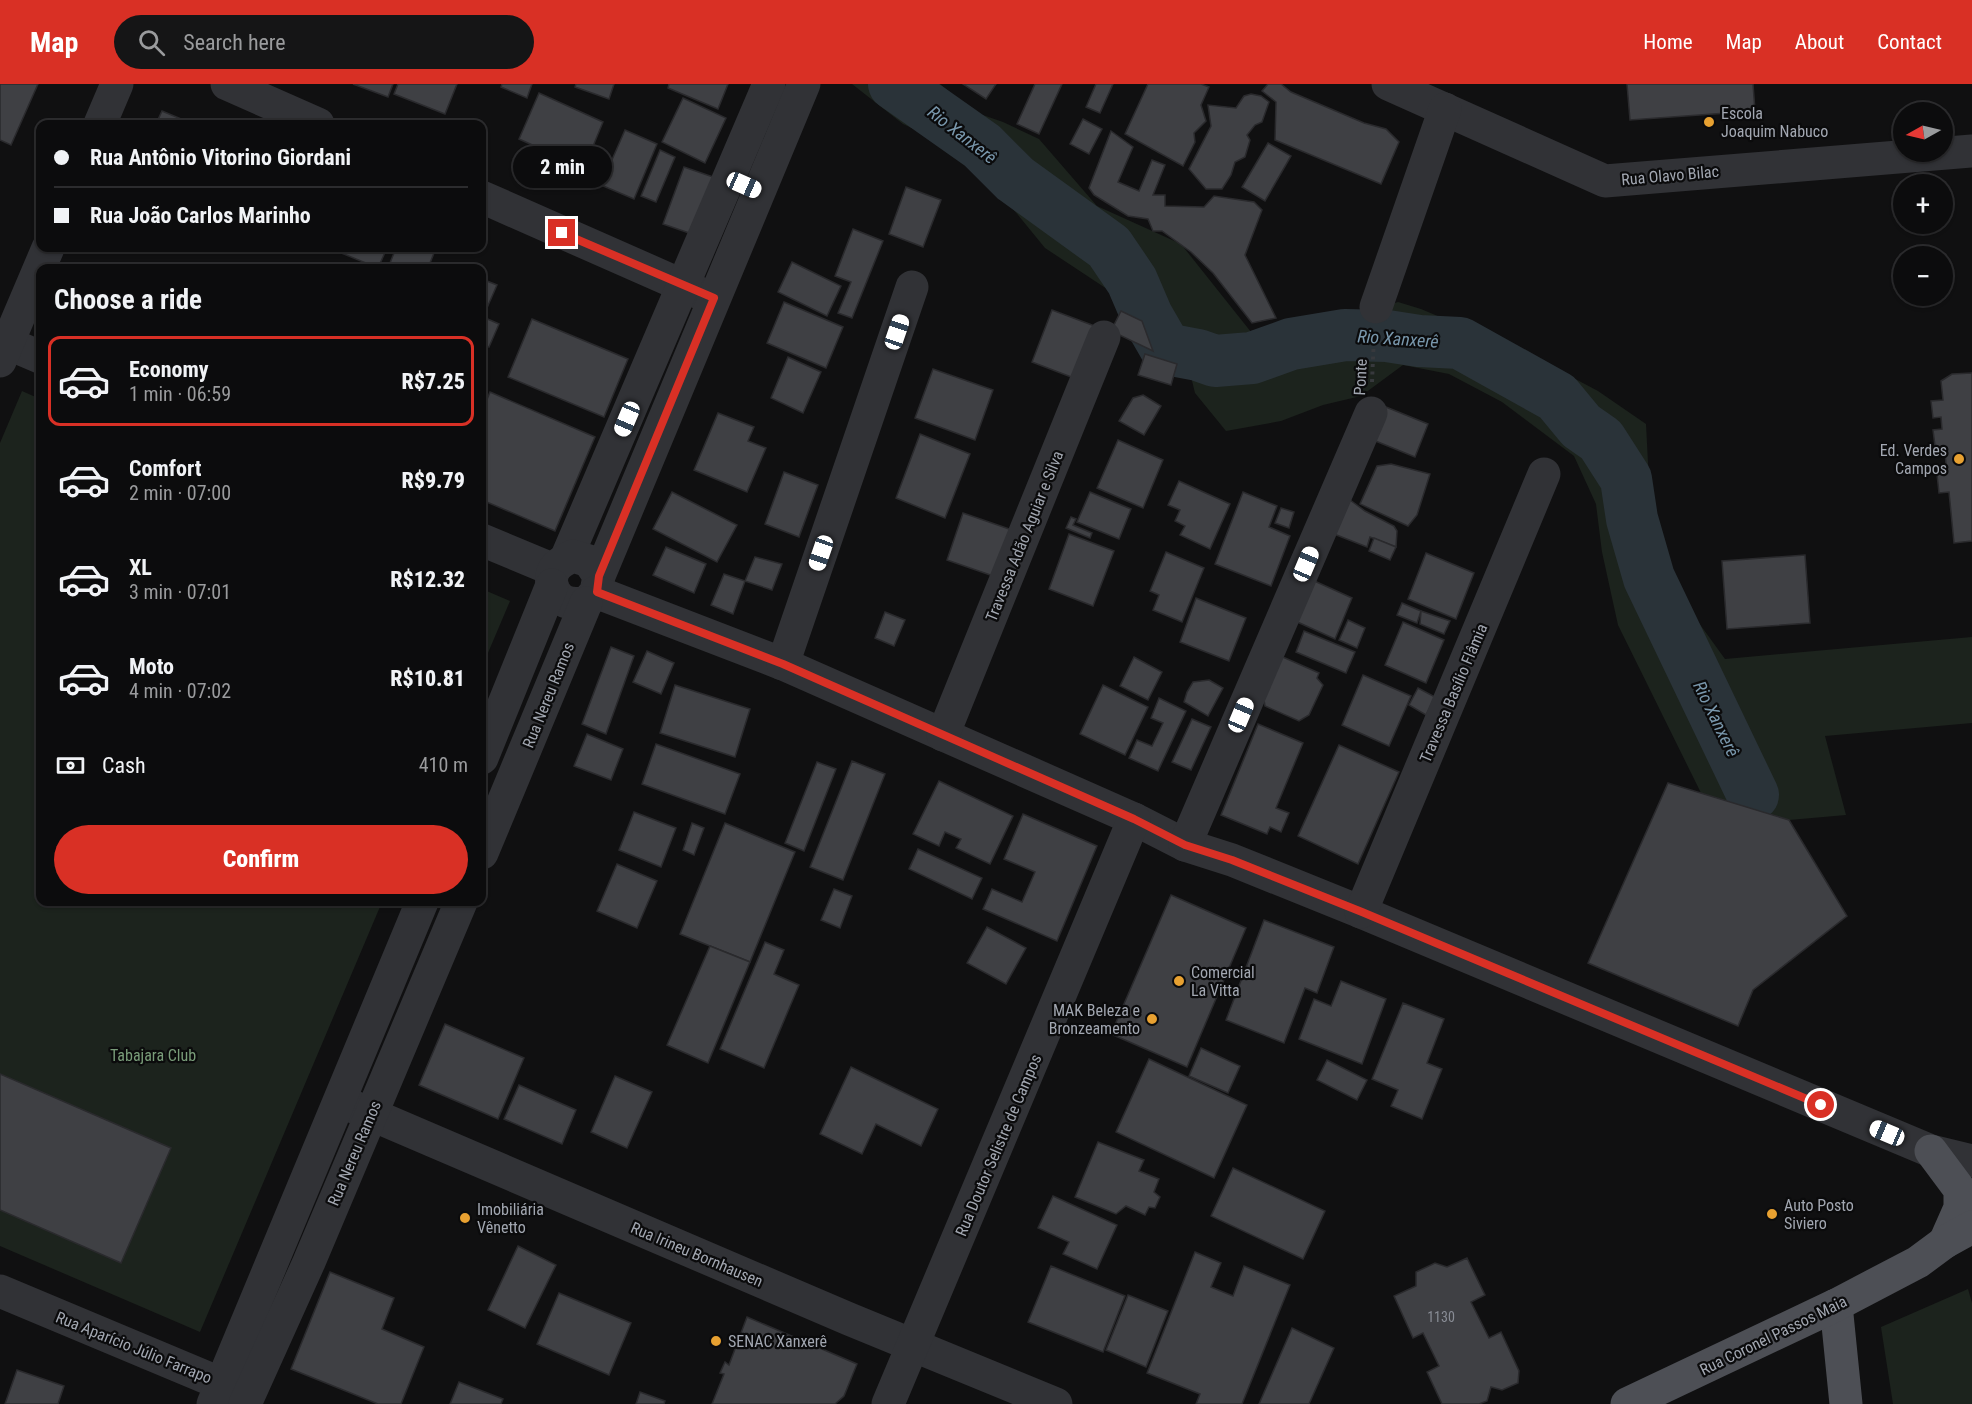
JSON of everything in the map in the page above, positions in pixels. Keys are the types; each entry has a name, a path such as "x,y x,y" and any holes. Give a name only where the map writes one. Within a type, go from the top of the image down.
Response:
{"main road":[{"path":"1931,1151 1960,1190 1963,1239"},
{"name":"Rua Coronel Passos Maia","path":"1627,1404 1836,1305 1963,1239"},
{"path":"1836,1305 1846,1404"}],"street":[{"path":"102,120 117,84"},
{"path":"227,84 309,120"},
{"path":"486,746 558,571 618,441 769,84"},
{"name":"Rua Nereu Ramos","path":"486,843 804,84"},
{"name":"Rua Olavo Bilac","path":"1388,84 1605,181 1972,151"},
{"path":"1376,307 1445,109"},
{"path":"729,178 759,192"},
{"path":"486,199 683,287 714,298"},
{"path":"36,275 3,348 36,356"},
{"path":"783,664 912,287"},
{"name":"Travessa Adão Aguiar e Silva","path":"943,735 1104,337"},
{"path":"1185,845 1371,413"},
{"path":"618,441 650,456"},
{"name":"Travessa Basílio Flâmia","path":"1362,912 1544,474"},
{"path":"486,542 558,571"},
{"path":"558,571 573,556 589,561 594,590 783,664 1134,819 1185,845 1232,860 1362,912 1931,1151 1972,1161"},
{"path":"486,752 520,761"},
{"name":"Rua Doutor Selistre de Campos","path":"888,1404 1134,819"},
{"path":"419,908 455,915"},
{"name":"Rua Nereu Ramos","path":"239,1398 277,1248 419,908"},
{"name":"Rua Nereu Ramos","path":"239,1398 309,1262 455,915"},
{"name":"Rua Irineu Bornhausen","path":"340,1101 914,1346 1056,1404"},
{"path":"1931,1151 1972,1181"},
{"path":"277,1248 309,1262"},
{"name":"Rua Aparício Júlio Farrapo","path":"0,1291 239,1398"}],"path":[{"name":"Ponte","path":"1371,413 1376,307"}],"green space":[{"path":"852,84 940,84 974,112 1003,122 1039,139 1097,206 1181,244 1251,332 1350,317 1398,302 1421,309 1530,355 1598,391 1646,424 1649,482 1662,572 1725,659 1972,637 1972,723 1825,736 1846,815 1789,820 1701,793 1618,625 1602,552 1596,504 1574,456 1502,402 1449,374 1403,365 1361,396 1323,405 1281,421 1226,431 1195,393 1180,332 1107,289 1045,248 968,154 903,124"},
{"name":"Tabajara Club","path":"22,391 36,397 36,906 380,906 200,1332 0,1246 0,443"},
{"path":"486,591 510,601 486,658"},
{"path":"1968,1289 1972,1303 1972,1404 1893,1404 1881,1327"}],"building":[{"path":"0,84 38,84 11,145 0,140"},
{"path":"353,84 393,84 388,97"},
{"path":"398,84 457,84 445,114 394,94"},
{"path":"502,84 532,84 527,98 501,87"},
{"path":"576,84 614,84 609,99 575,87"},
{"path":"669,84 728,84 718,109 668,88"},
{"path":"963,84 996,84 986,99"},
{"path":"1035,84 1062,84 1039,134 1017,124"},
{"path":"1096,84 1113,84 1100,113 1086,107"},
{"path":"1148,84 1201,84 1209,87 1201,105 1206,121 1194,133 1195,142 1183,166 1125,134"},
{"path":"1268,84 1281,84 1291,92 1364,123 1386,129 1399,142 1381,184 1275,140 1276,102 1262,91"},
{"path":"1627,84 1753,84 1755,111 1630,120"},
{"path":"539,93 603,122 584,168 519,139"},
{"path":"1251,94 1261,96 1269,102 1262,122 1255,125 1247,135 1250,140 1245,157 1235,162 1231,175 1222,189 1206,189 1189,169 1211,126 1208,105 1236,108 1244,96"},
{"path":"683,98 726,118 705,163 662,142"},
{"path":"162,111 183,120 158,120"},
{"path":"1083,119 1102,129 1089,154 1070,144"},
{"path":"625,130 657,144 634,199 601,185"},
{"path":"1111,131 1133,147 1118,182 1139,191 1152,160 1165,165 1153,195 1165,195 1165,206 1204,207 1214,196 1254,202 1262,210 1245,255 1276,318 1252,323 1213,273 1191,252 1162,231 1153,231 1148,219 1128,216 1094,195 1089,188"},
{"path":"1268,143 1291,156 1265,201 1242,187"},
{"path":"660,150 675,157 656,202 641,196"},
{"path":"684,167 713,177 692,234 663,224"},
{"path":"906,187 941,200 923,247 889,234"},
{"path":"853,229 883,241 852,318 838,313 851,282 835,276"},
{"path":"339,252 385,252 380,264 368,264"},
{"path":"394,252 434,252 430,264 390,264"},
{"path":"792,262 841,286 827,316 778,292"},
{"path":"486,281 497,285 486,310"},
{"path":"784,302 843,327 826,368 767,343"},
{"path":"1052,310 1100,328 1079,380 1032,362"},
{"path":"1121,311 1142,321 1153,351 1111,331"},
{"path":"486,318 499,324 489,347 486,346"},
{"path":"532,319 628,359 604,417 508,377"},
{"path":"1145,354 1177,364 1171,385 1138,375"},
{"path":"788,357 821,372 803,413 771,398"},
{"path":"933,369 993,390 975,440 915,418"},
{"name":"Ed. Verdes Campos","path":"1972,373 1972,541 1954,543 1949,492 1939,493 1936,465 1946,464 1945,453 1936,454 1933,430 1942,429 1941,417 1933,418 1931,401 1943,400 1941,381 1952,374"},
{"path":"490,392 595,437 555,531 486,502 486,402"},
{"path":"1143,395 1161,406 1144,435 1119,421 1133,398"},
{"path":"1386,407 1428,424 1415,457 1373,440"},
{"path":"718,413 754,427 748,441 766,448 747,492 694,470"},
{"path":"920,434 970,454 945,518 896,498"},
{"path":"1118,440 1163,460 1143,508 1097,488"},
{"path":"1391,464 1430,474 1417,515 1408,526 1360,504 1377,466"},
{"path":"784,472 818,485 799,537 765,524"},
{"path":"1179,481 1230,504 1210,549 1180,535 1185,526 1175,521 1180,510 1168,505"},
{"path":"672,492 737,525 717,562 653,529"},
{"path":"1090,492 1131,509 1119,539 1077,522"},
{"path":"1243,492 1277,506 1269,527 1290,536 1271,586 1215,564"},
{"path":"1346,497 1365,511 1394,526 1397,531 1396,547 1370,537 1367,547 1329,532"},
{"path":"1281,508 1294,512 1289,528 1275,523"},
{"path":"963,513 1015,531 999,578 947,560"},
{"path":"1071,517 1076,519 1073,525 1092,533 1090,538 1066,528"},
{"path":"1069,534 1114,551 1093,606 1049,589"},
{"path":"1374,538 1396,547 1390,560 1369,551"},
{"path":"666,547 706,564 694,593 653,575"},
{"path":"1166,552 1204,568 1182,622 1153,610 1159,595 1150,591"},
{"path":"1426,553 1474,573 1456,619 1408,599"},
{"path":"1805,555 1810,623 1727,629 1722,561"},
{"path":"755,557 782,564 772,590 745,581"},
{"path":"724,574 745,581 733,614 711,605"},
{"path":"1310,579 1352,598 1335,639 1293,620"},
{"path":"1196,598 1246,618 1229,661 1180,642"},
{"path":"1402,603 1421,611 1417,623 1397,615"},
{"path":"1421,611 1450,621 1444,634 1420,624"},
{"path":"885,612 905,620 894,646 875,638"},
{"path":"1348,620 1365,628 1357,648 1339,640"},
{"path":"1403,622 1444,640 1426,683 1385,665"},
{"path":"1304,631 1355,652 1346,673 1296,652"},
{"path":"611,647 634,656 606,734 582,724"},
{"path":"647,651 674,663 661,694 633,682"},
{"path":"1276,654 1319,673 1317,678 1323,685 1309,715 1299,721 1265,706 1262,687"},
{"path":"1134,657 1162,672 1148,700 1120,686"},
{"path":"1363,675 1411,696 1389,746 1342,725"},
{"path":"1209,680 1223,688 1208,716 1184,702 1193,682"},
{"path":"675,685 750,709 735,757 660,733"},
{"path":"1103,685 1148,707 1125,755 1080,734"},
{"path":"1418,688 1435,697 1426,715 1409,705"},
{"path":"1159,698 1186,711 1158,771 1129,758 1137,740 1152,746 1163,723 1151,718"},
{"path":"1192,719 1211,727 1191,770 1172,762"},
{"path":"1258,724 1303,743 1276,808 1289,813 1281,832 1270,827 1267,834 1221,815"},
{"path":"587,734 623,749 611,780 574,766"},
{"path":"656,744 740,774 725,814 642,784"},
{"path":"1339,745 1399,772 1358,864 1298,836"},
{"path":"852,761 885,774 843,880 810,867"},
{"path":"817,762 836,769 804,851 785,843"},
{"path":"939,781 1013,816 990,864 956,848 961,839 945,832 939,846 913,834"},
{"path":"1668,783 1789,820 1847,916 1753,990 1738,1026 1588,963"},
{"path":"634,812 676,828 661,867 619,850"},
{"path":"1023,814 1097,846 1057,941 983,909 992,889 1022,902 1035,872 1004,859"},
{"path":"692,823 704,828 694,855 683,850"},
{"path":"725,823 795,852 750,962 680,934"},
{"path":"918,849 982,878 972,899 909,869"},
{"path":"617,864 657,881 637,928 597,911"},
{"path":"834,889 852,896 840,928 821,920"},
{"name":"Comercial La Vitta","path":"1171,895 1246,928 1187,1067 1111,1034"},
{"path":"1264,920 1334,947 1317,993 1305,988 1284,1043 1226,1020"},
{"path":"987,927 1026,948 1006,984 967,963"},
{"path":"765,942 784,950 774,974 799,985 764,1068 720,1049"},
{"path":"710,946 750,962 708,1063 667,1045"},
{"path":"1341,981 1386,999 1362,1064 1299,1039 1314,999 1331,1006"},
{"path":"1403,1003 1444,1019 1427,1063 1442,1069 1422,1119 1391,1106 1398,1090 1372,1079"},
{"path":"445,1024 524,1058 498,1119 419,1085"},
{"path":"1201,1048 1240,1066 1228,1093 1189,1076"},
{"path":"1149,1059 1247,1105 1214,1178 1116,1132"},
{"path":"1327,1060 1367,1080 1357,1100 1317,1080"},
{"path":"851,1067 938,1109 921,1146 876,1124 862,1154 820,1134"},
{"path":"0,1074 171,1148 121,1263 0,1210"},
{"path":"615,1076 652,1092 627,1148 591,1132"},
{"path":"519,1085 576,1110 562,1144 504,1119"},
{"path":"1098,1142 1144,1160 1139,1171 1159,1179 1154,1192 1160,1197 1155,1208 1149,1207 1145,1215 1126,1206 1116,1214 1075,1197"},
{"path":"1233,1168 1325,1211 1303,1259 1211,1216"},
{"path":"1053,1196 1117,1225 1097,1269 1063,1254 1069,1242 1038,1228"},
{"path":"518,1246 556,1265 525,1328 488,1310"},
{"path":"1195,1252 1221,1263 1211,1287 1233,1296 1244,1266 1290,1285 1242,1404 1196,1404 1200,1394 1147,1373"},
{"path":"1467,1258 1485,1295 1471,1302 1489,1338 1501,1332 1519,1371 1518,1383 1502,1390 1491,1387 1487,1401 1479,1404 1442,1404 1427,1372 1439,1366 1423,1333 1413,1338 1394,1296 1416,1286 1416,1272 1435,1263 1447,1267"},
{"path":"1051,1266 1125,1296 1103,1352 1028,1322"},
{"path":"330,1272 394,1298 382,1329 424,1347 401,1404 378,1404 291,1369"},
{"path":"559,1293 631,1323 609,1375 537,1344"},
{"path":"1128,1295 1168,1311 1146,1367 1106,1350"},
{"path":"747,1317 857,1364 844,1396 835,1404 712,1404 724,1374 720,1373 725,1362 729,1365"},
{"path":"1292,1328 1334,1348 1309,1404 1259,1404"},
{"path":"17,1370 64,1386 58,1404 5,1404"},
{"path":"459,1382 503,1399 501,1404 450,1404"},
{"path":"640,1392 665,1401 664,1404 636,1404"}],"waterway":[{"name":"Rio Xanxerê","path":"894,84 982,146 1015,179 1109,247 1132,281 1147,316 1166,349 1215,361 1252,358 1291,344 1345,335 1387,336 1419,341 1460,343 1557,397 1581,426 1601,440 1626,479 1632,519 1649,578 1753,795"}],"place":[{"name":"Escola Joaquim Nabuco","path":"1709,122"},
{"name":"Ed. Verdes Campos","path":"1959,459"},
{"name":"Comercial La Vitta","path":"1179,981"},
{"name":"MAK Beleza e Bronzeamento","path":"1152,1019"},
{"name":"Auto Posto Siviero","path":"1772,1214"},
{"name":"Imobiliária Vênetto","path":"465,1218"},
{"name":"SENAC Xanxerê","path":"716,1341"}],"route":[{"path":"562,233 683,287 714,298 599,576 597,592 783,664 1134,819 1185,845 1232,860 1362,912 1821,1105"}]}
